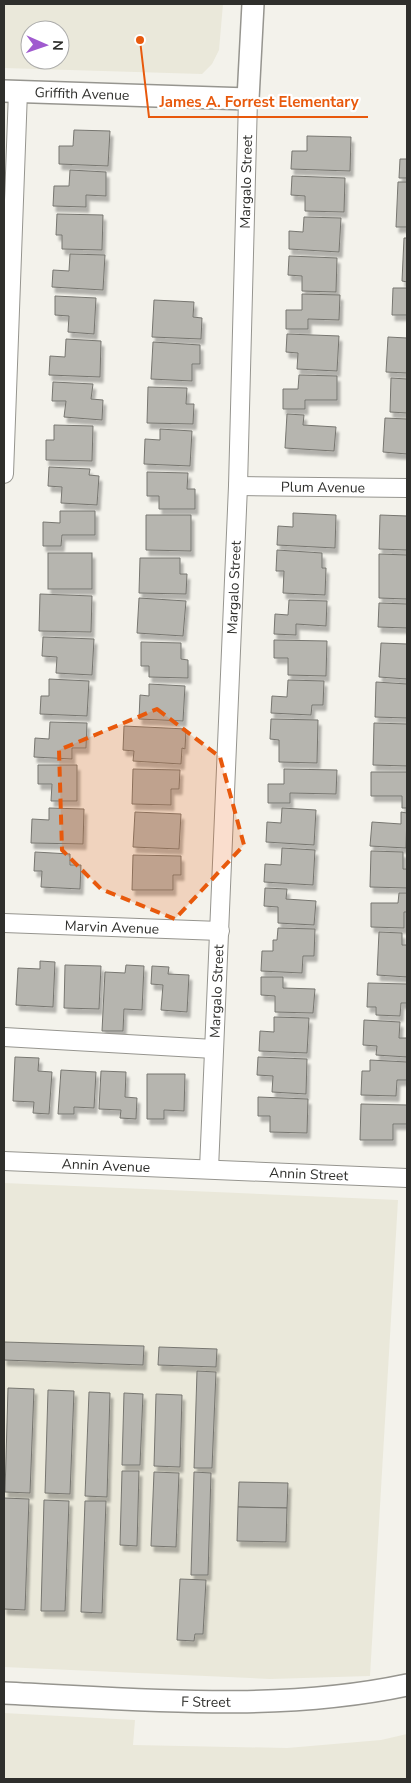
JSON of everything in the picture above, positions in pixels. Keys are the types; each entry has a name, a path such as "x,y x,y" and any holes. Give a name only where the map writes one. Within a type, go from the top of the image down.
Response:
{"street":[{"name":"Margalo Street","path":"209,1170 238,486 248,99 253,4"},
{"name":"Griffith Avenue","path":"11,91 248,99"},
{"path":"4,474 11,91"},
{"name":"Plum Avenue","path":"238,486 407,488"},
{"name":"Marvin Avenue","path":"4,923 220,931"},
{"path":"4,1037 214,1049"},
{"name":"Annin Avenue","path":"4,1162 209,1170"},
{"name":"Annin Street","path":"209,1170 407,1178"},
{"name":"F Street","path":"4,1693 238,1702 362,1695 407,1685"}],"highlighted area":[{"path":"157,709 220,757 244,845 175,919 101,889 62,850 59,750"}],"shaded area":[{"path":"4,4 223,4 219,50 212,64 202,74 70,70 70,20 20,20 20,68 4,68"},
{"path":"4,1183 398,1200 370,1676 270,1679 4,1667"},
{"path":"4,1713 135,1720 133,1745 287,1748 381,1740 407,1734 407,1779 4,1779"}],"building":[{"path":"74,130 110,131 108,166 59,164 59,146 73,146"},
{"path":"307,136 351,137 350,171 291,169 292,151 307,151"},
{"path":"400,159 407,159 407,178 399,178"},
{"path":"70,170 106,172 106,196 86,195 86,207 53,206 54,186 69,186"},
{"path":"292,176 345,178 344,212 305,211 305,196 291,195"},
{"path":"398,182 407,182 407,227 396,227"},
{"path":"57,214 103,215 102,250 62,249 62,235 56,235"},
{"path":"304,217 341,218 339,252 289,249 289,231 303,232"},
{"path":"404,238 407,238 407,282 402,281"},
{"path":"70,254 105,255 103,290 52,287 53,270 69,271"},
{"path":"289,256 337,258 336,292 302,291 302,276 288,275"},
{"path":"393,288 407,288 407,315 392,315"},
{"path":"302,294 340,295 339,320 308,319 308,329 286,329 286,310 302,310"},
{"path":"55,296 96,298 94,334 68,332 69,316 55,315"},
{"path":"154,300 194,302 193,317 202,318 201,339 152,337"},
{"path":"287,334 339,336 337,371 297,369 298,353 286,352"},
{"path":"388,337 407,338 407,373 386,372"},
{"path":"66,339 101,341 100,377 49,375 50,356 65,357"},
{"path":"153,342 200,345 200,364 192,364 192,381 151,379"},
{"path":"299,375 337,376 337,400 305,400 305,409 283,409 283,389 298,389"},
{"path":"391,378 407,379 407,413 390,412"},
{"path":"53,382 93,384 91,399 103,400 102,420 64,417 66,401 52,401"},
{"path":"148,387 187,388 186,404 194,404 193,424 147,423"},
{"path":"287,414 304,415 303,425 336,427 334,451 285,448"},
{"path":"385,418 407,419 407,454 383,452"},
{"path":"54,425 93,426 92,461 46,460 46,440 54,440"},
{"path":"160,429 192,431 190,466 144,464 145,439 160,440"},
{"path":"49,467 90,469 89,475 99,476 97,505 61,503 62,487 48,486"},
{"path":"147,472 188,473 187,489 195,489 195,509 159,509 159,496 147,496"},
{"path":"60,511 95,511 95,535 62,535 61,546 43,546 43,522 60,523"},
{"path":"293,513 336,515 335,548 277,545 278,526 293,527"},
{"path":"146,515 191,515 191,551 146,550"},
{"path":"380,515 407,516 407,550 379,549"},
{"path":"277,550 322,553 322,568 326,568 325,595 283,593 284,571 276,571"},
{"path":"48,553 92,553 92,589 48,589"},
{"path":"379,554 407,555 407,599 379,598"},
{"path":"140,558 180,558 180,574 187,574 186,594 139,593"},
{"path":"40,594 92,596 91,632 39,631"},
{"path":"139,598 186,601 183,636 137,633"},
{"path":"289,600 327,601 326,626 296,624 296,635 274,634 275,614 288,615"},
{"path":"379,603 407,604 407,628 378,627"},
{"path":"43,637 94,639 92,675 56,673 57,657 42,656"},
{"path":"274,640 327,641 326,676 288,675 288,658 274,658"},
{"path":"141,642 181,643 181,659 188,660 188,678 149,677 149,666 141,666"},
{"path":"381,643 407,644 407,679 379,677"},
{"path":"49,679 89,681 87,716 40,714 41,696 49,696"},
{"path":"288,680 324,681 323,705 312,705 311,715 271,713 272,696 287,697"},
{"path":"376,682 407,684 407,718 375,717"},
{"path":"149,684 185,686 183,721 139,719 140,695 149,696"},
{"path":"271,719 318,720 317,763 279,762 279,740 270,739"},
{"path":"50,722 87,723 86,748 72,748 72,759 34,757 35,738 49,739"},
{"path":"374,723 407,724 407,766 373,765"},
{"path":"124,726 186,729 185,749 182,748 181,764 133,761 134,751 123,750"},
{"path":"38,765 77,765 77,801 51,801 52,784 38,784"},
{"path":"133,769 180,770 179,789 171,789 171,805 132,804"},
{"path":"284,769 337,770 336,794 290,793 290,803 268,803 268,784 284,784"},
{"path":"371,772 407,772 407,808 402,808 402,796 371,796"},
{"path":"49,808 84,809 83,844 31,843 32,819 49,820"},
{"path":"282,808 316,810 314,845 266,842 267,822 281,823"},
{"path":"135,812 181,814 179,849 133,847"},
{"path":"401,812 407,813 406,848 370,846 372,822 401,824"},
{"path":"282,848 315,850 313,885 264,882 265,864 281,865"},
{"path":"371,851 403,852 403,869 407,869 407,888 370,887"},
{"path":"35,852 70,854 70,865 81,865 80,889 41,887 42,871 34,871"},
{"path":"133,855 181,856 181,875 173,875 173,890 132,890"},
{"path":"265,888 287,889 286,899 316,901 314,925 278,923 278,907 264,906"},
{"path":"399,893 407,893 407,912 404,912 404,928 371,927 371,903 398,903"},
{"path":"278,928 315,929 314,956 303,956 302,973 261,971 262,951 273,951 273,940 277,940"},
{"path":"379,932 402,933 402,945 407,945 407,977 377,975"},
{"path":"40,961 55,962 53,1007 16,1005 18,968 40,969"},
{"path":"65,965 101,966 99,1009 64,1008"},
{"path":"126,965 144,966 142,1010 124,1009 123,1031 102,1031 105,972 125,973"},
{"path":"152,966 169,967 168,974 189,975 187,1012 161,1010 163,985 151,984"},
{"path":"261,977 283,977 283,988 315,989 313,1013 275,1012 275,996 261,995"},
{"path":"368,983 407,984 407,1003 401,1003 400,1016 376,1015 376,1007 367,1007"},
{"path":"274,1017 309,1018 307,1053 259,1051 260,1031 274,1032"},
{"path":"364,1020 400,1022 399,1038 407,1038 407,1057 376,1055 377,1046 363,1045"},
{"path":"15,1057 39,1058 38,1071 52,1072 49,1114 33,1113 34,1102 13,1101"},
{"path":"258,1057 307,1059 306,1094 272,1092 273,1076 257,1075"},
{"path":"370,1060 407,1062 407,1080 397,1080 396,1096 361,1095 362,1071 370,1071"},
{"path":"61,1070 96,1072 94,1108 74,1107 74,1114 58,1114"},
{"path":"101,1071 126,1072 125,1097 137,1098 136,1119 120,1118 121,1110 99,1109"},
{"path":"147,1074 185,1074 184,1111 164,1110 164,1119 147,1119"},
{"path":"258,1097 308,1099 307,1133 270,1132 270,1116 258,1116"},
{"path":"361,1104 407,1105 407,1124 393,1124 393,1140 360,1140"},
{"path":"4,1342 144,1346 143,1365 4,1360"},
{"path":"159,1347 217,1349 216,1367 158,1365"},
{"path":"197,1371 216,1372 212,1468 194,1468"},
{"path":"8,1388 34,1389 30,1493 5,1492"},
{"path":"48,1390 74,1391 70,1494 45,1493"},
{"path":"89,1392 110,1393 107,1497 85,1496"},
{"path":"124,1393 143,1394 140,1465 122,1465"},
{"path":"156,1394 182,1395 180,1467 154,1466"},
{"path":"122,1471 139,1471 137,1546 120,1545"},
{"path":"154,1472 179,1473 176,1547 151,1546"},
{"path":"194,1472 211,1473 208,1575 191,1575"},
{"path":"239,1482 288,1483 287,1508 238,1507"},
{"path":"4,1498 29,1499 25,1610 4,1609"},
{"path":"44,1500 69,1501 65,1611 41,1611"},
{"path":"85,1501 106,1501 102,1613 81,1612"},
{"path":"238,1507 287,1508 286,1542 237,1541"},
{"path":"180,1579 206,1580 203,1634 195,1634 194,1641 177,1640"}],"place":[{"name":"James A. Forrest Elementary","path":"140,40"}]}
